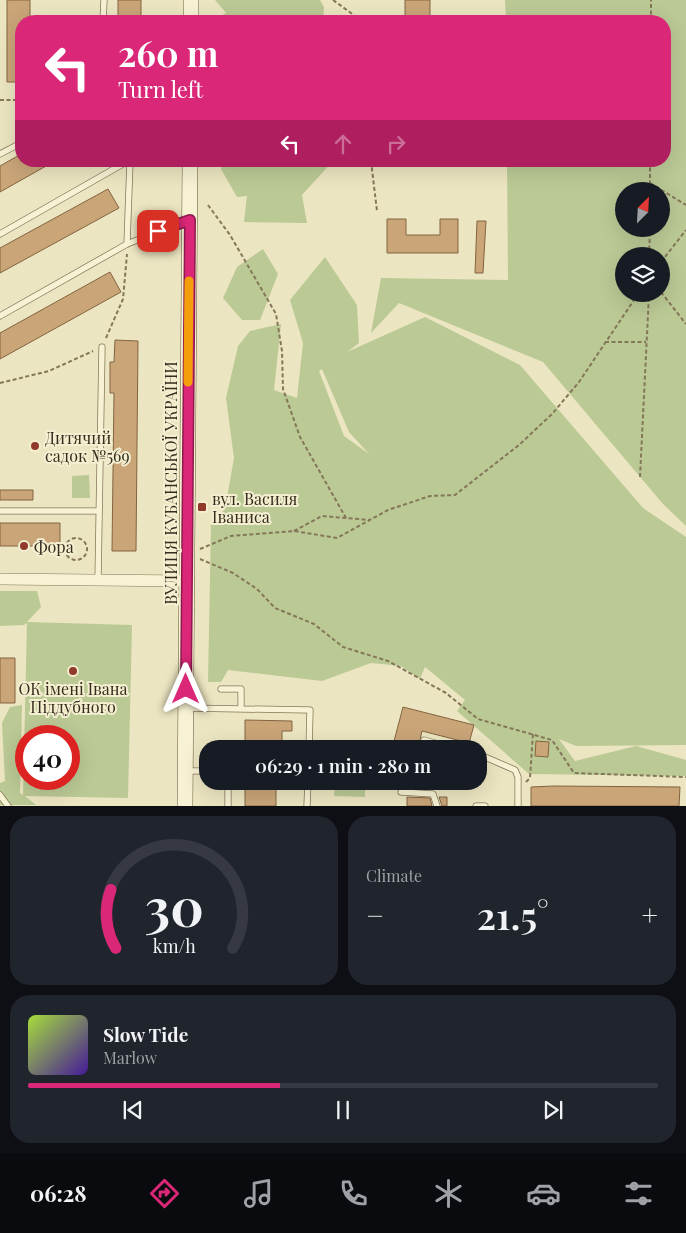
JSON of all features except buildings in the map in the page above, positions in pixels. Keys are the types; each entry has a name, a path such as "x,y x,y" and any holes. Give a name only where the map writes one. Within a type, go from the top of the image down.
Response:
{"street":[{"path":"191,0 191,15"},
{"name":"ВУЛИЦЯ КУБАНСЬКОЇ УКРАЇНИ","path":"185,806 190,167"},
{"path":"0,580 187,582"}],"lane":[{"path":"103,15 104,0"},
{"path":"0,154 15,146"},
{"path":"0,234 118,167"},
{"path":"127,244 129,167"},
{"path":"0,316 127,244 190,220"},
{"path":"98,580 102,347"},
{"path":"0,511 99,511"},
{"path":"221,689 241,689 241,709"},
{"path":"186,708 310,710 309,740"},
{"path":"487,758 515,770 518,777 518,806"},
{"path":"186,771 199,771"},
{"path":"228,790 228,806"},
{"path":"307,806 308,790"},
{"path":"401,792 433,794 436,806"},
{"path":"0,795 8,806"},
{"path":"476,806 485,806"}],"path":[{"path":"333,0 354,15"},
{"path":"651,0 651,15"},
{"path":"0,100 15,100"},
{"path":"372,167 377,211"},
{"path":"650,167 650,182"},
{"path":"670,195 686,205"},
{"path":"208,205 230,235 276,314 282,351 283,389 300,437 346,518"},
{"path":"670,250 686,230"},
{"path":"0,383 49,371 102,347 123,299 127,244"},
{"path":"198,550 231,536 294,531 337,538 388,510 430,496 455,494 520,445 553,413 579,382 632,302"},
{"path":"640,477 648,302"},
{"path":"669,302 686,324"},
{"path":"605,342 646,342"},
{"path":"294,531 322,516 372,520"},
{"path":"78,538 85,542 87,550 83,557 75,560 68,556 65,548 69,540 78,538"},
{"path":"199,559 233,573 257,589 275,608 314,624 343,647 388,662 446,693 478,719 533,733 552,740 574,773 686,777"},
{"path":"519,790 530,778 533,733"}],"green space":[{"path":"215,0 320,0 324,7 323,15 222,15 226,13"},
{"path":"505,0 686,0 686,526 663,504 543,362 399,303 371,333 381,278 508,280 507,167 671,167 671,15 506,15"},
{"path":"221,167 328,167 302,195 307,223 244,222 247,196 237,197"},
{"path":"263,249 278,274 260,320 242,320 223,298 237,267"},
{"path":"325,257 357,305 359,343 347,352 425,317 520,365 643,508 686,537 686,745 576,746 559,739 575,761 636,746 686,760 686,776 529,774 457,711 465,700 425,667 420,679 401,666 371,663 322,681 228,670 221,682 208,682 211,523 225,509 234,458 226,398 238,346 250,331 281,324 274,390 297,398 303,343 290,300","holes":["322,369 349,432 369,454 344,436 319,371"]},
{"path":"89,475 90,498 72,498 72,476"},
{"name":"ОК імені Івана Піддубного","path":"0,591 37,591 41,607 27,622 132,625 128,798 25,796 36,805 0,805 0,783 5,781 2,723 10,707 22,705 22,725 15,725 15,790 20,790 20,793 23,795 23,790 80,790 80,725 25,725 27,623 24,625 0,626"},
{"path":"334,790 365,790 365,797 334,796"}],"slow traffic":[{"path":"188,382 189,281"}],"place":[{"name":"Дитячий садок №569","path":"35,446"},
{"name":"вул. Василя Іваниса","path":"202,507"},
{"name":"Фора","path":"24,546"},
{"name":"ОК імені Івана Піддубного","path":"73,671"}],"route":[{"path":"158,231 190,220 186,689"}]}
